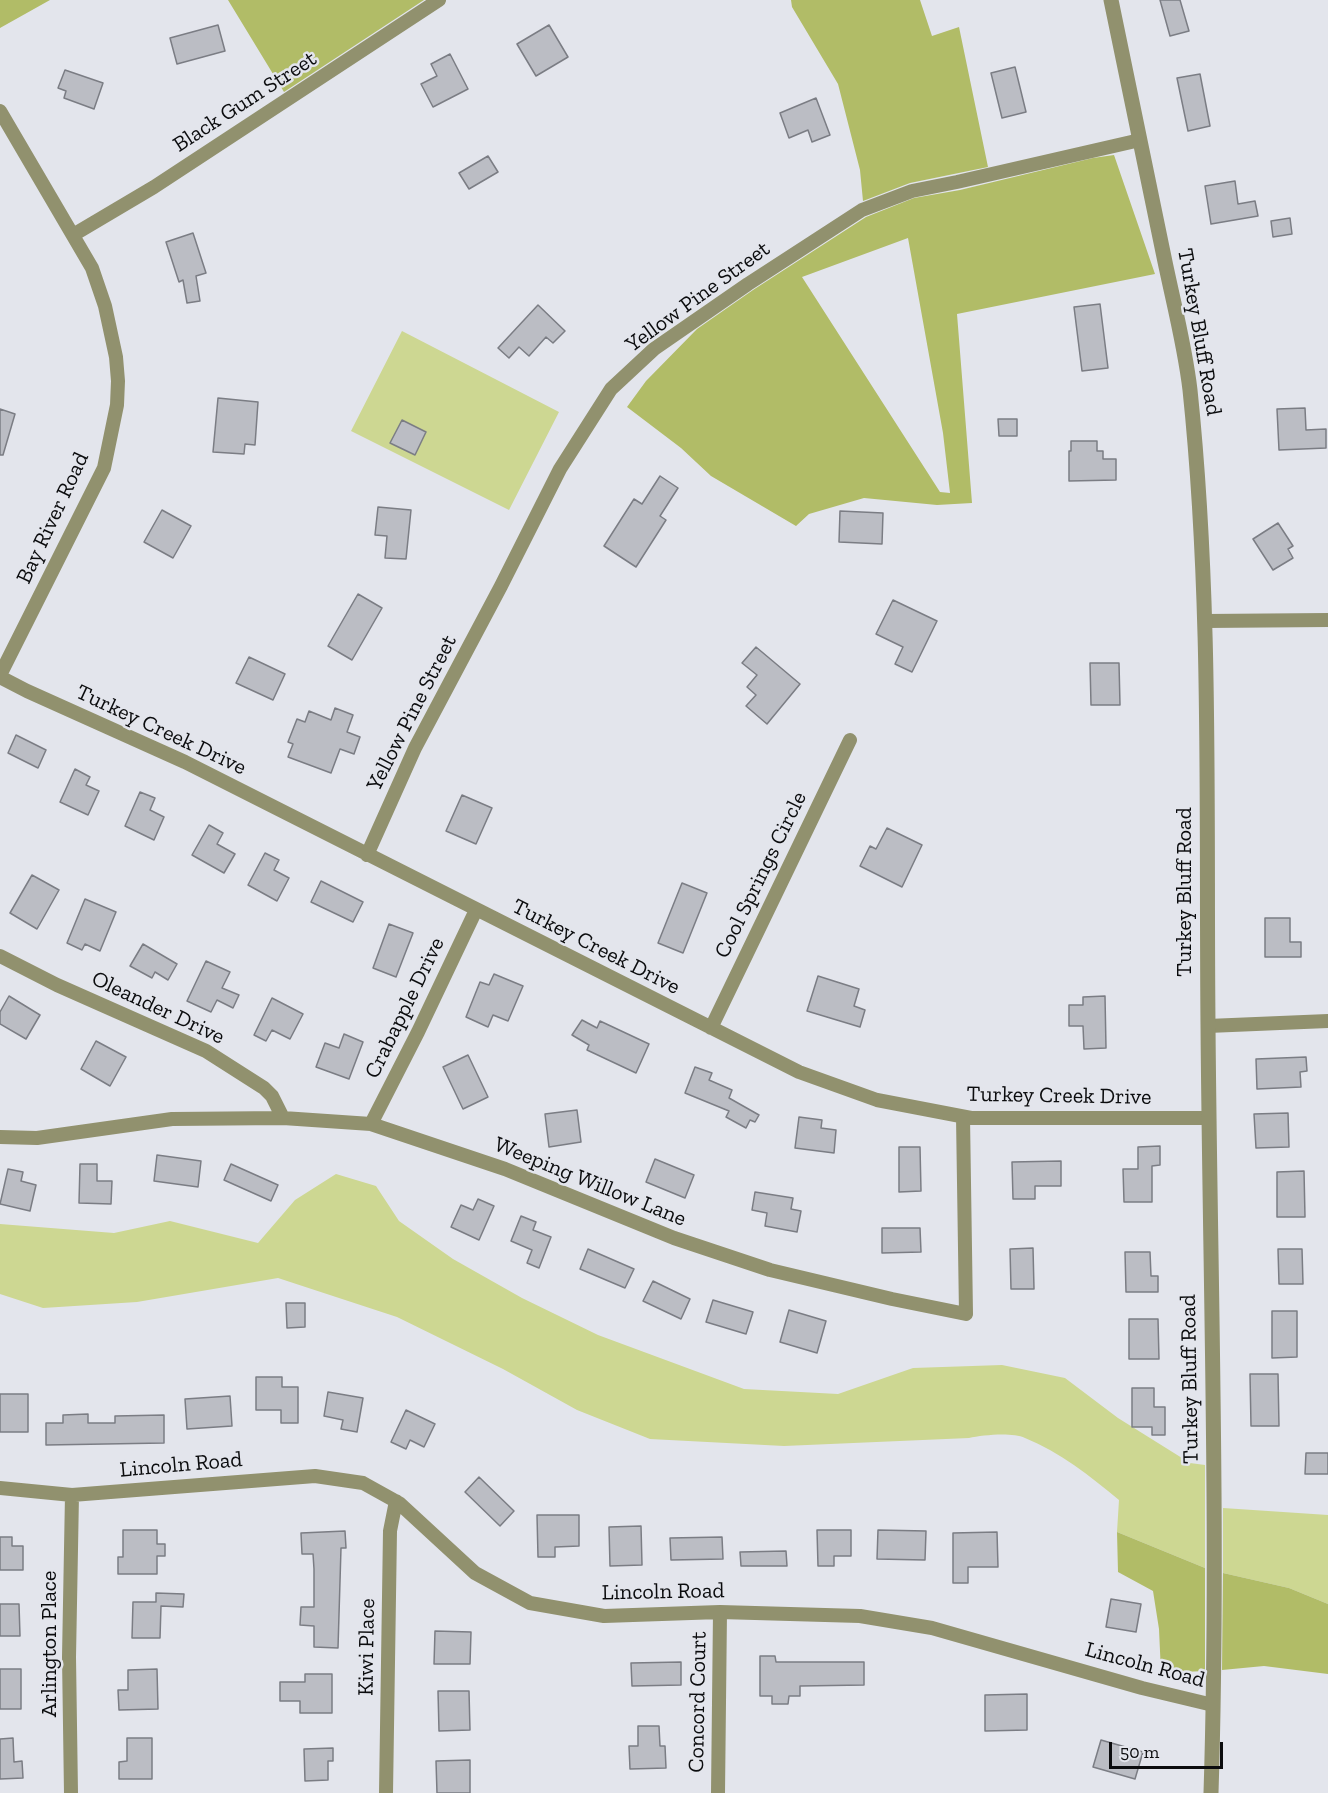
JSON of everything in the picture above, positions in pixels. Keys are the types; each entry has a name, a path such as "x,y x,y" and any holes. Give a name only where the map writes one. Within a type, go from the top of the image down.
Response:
{"street":[{"name":"Black Gum Street","path":"73,235 154,187 439,0"},
{"name":"Turkey Bluff Road","path":"1111,0 1190,385 1205,621 1214,1455 1211,1793"},
{"name":"Bay River Road","path":"0,111 92,268 105,306 116,357 117,405 104,468 0,676"},
{"name":"Yellow Pine Street","path":"367,855 415,748 560,469 611,389 654,349 748,284 862,210 912,191 1140,140"},
{"path":"1205,621 1328,621"},
{"name":"Turkey Creek Drive","path":"0,676 27,691 185,762 799,1072 877,1100 971,1118 1209,1118"},
{"name":"Cool Springs Circle","path":"711,1028 850,740"},
{"name":"Crabapple Drive","path":"371,1124 476,910"},
{"name":"Oleander Drive","path":"0,956 57,985 206,1051 264,1088 272,1096 283,1118"},
{"path":"1208,1026 1328,1021"},
{"name":"Weeping Willow Lane","path":"0,1137 37,1138 172,1119 283,1118 371,1124 505,1169 674,1238 770,1270 966,1314 963,1117"},
{"name":"Lincoln Road","path":"0,1488 72,1496 315,1476 363,1482 396,1501 475,1573 530,1604 604,1616 720,1612 860,1616 932,1628 1213,1706"},
{"name":"Arlington Place","path":"71,1793 69,1657 72,1496"},
{"name":"Kiwi Place","path":"386,1793 390,1531 396,1501"},
{"name":"Concord Court","path":"718,1793 720,1612"}],"green space":[{"path":"0,0 50,0 0,28"},
{"path":"228,0 424,0 284,92"},
{"path":"791,0 920,0 932,36 959,27 988,167 910,183 863,201 860,170 838,84 792,7"},
{"path":"1114,155 1155,274 957,314 972,503 937,505 864,498 809,514 796,526 711,476 681,448 627,407 646,381 697,329 866,217 914,198 960,190","holes":["908,238 943,433 950,493 940,492 802,277"]},
{"path":"402,331 559,412 509,510 351,431"},
{"path":"336,1174 376,1186 399,1221 453,1259 522,1298 598,1335 744,1389 838,1394 913,1368 1002,1365 1065,1378 1118,1418 1190,1463 1205,1465 1205,1568 1117,1532 1119,1500 1062,1457 1019,1436 997,1435 784,1446 650,1439 577,1410 503,1369 397,1317 278,1278 137,1302 43,1308 0,1294 0,1224 114,1233 170,1221 258,1243 295,1200"},
{"path":"1223,1508 1328,1515 1328,1604 1289,1588 1223,1573"},
{"path":"1117,1532 1205,1568 1205,1671 1161,1673 1159,1629 1153,1591 1118,1572"},
{"path":"1223,1573 1289,1588 1328,1604 1328,1674 1264,1666 1222,1670"}],"building":[{"path":"1160,0 1180,0 1189,31 1170,36"},
{"path":"218,25 225,51 177,64 170,38"},
{"path":"549,25 568,57 536,76 517,44"},
{"path":"450,54 468,89 433,107 421,84 437,76 431,64"},
{"path":"1015,67 1026,112 1002,118 991,73"},
{"path":"65,70 103,83 94,109 64,98 66,91 58,88"},
{"path":"1200,74 1210,126 1188,131 1177,78"},
{"path":"816,98 830,135 812,142 808,130 789,138 780,113"},
{"path":"488,156 498,172 469,189 459,173"},
{"path":"1235,181 1238,204 1255,201 1258,216 1211,224 1205,186"},
{"path":"1290,218 1292,234 1273,237 1271,221"},
{"path":"193,233 206,273 196,276 200,301 187,303 183,280 179,282 166,242"},
{"path":"1100,304 1108,368 1082,371 1074,307"},
{"path":"538,305 565,331 553,343 546,337 529,356 519,347 509,358 498,348"},
{"path":"218,398 258,402 255,445 245,444 244,454 213,452"},
{"path":"1305,408 1306,430 1326,429 1326,448 1279,450 1277,409"},
{"path":"0,409 15,414 3,455 0,455"},
{"path":"998,419 1017,419 1017,436 999,436"},
{"path":"402,420 426,432 415,455 390,443"},
{"path":"1071,441 1097,441 1097,451 1103,451 1103,459 1116,459 1116,480 1069,481"},
{"path":"660,476 678,488 660,516 666,520 636,567 604,546 634,499 642,504"},
{"path":"378,507 411,510 406,559 385,558 387,536 375,535"},
{"path":"162,510 191,526 173,558 144,542"},
{"path":"840,511 883,513 882,544 839,542"},
{"path":"1278,523 1293,546 1288,549 1293,558 1273,570 1253,539"},
{"path":"358,594 382,608 352,660 328,646"},
{"path":"893,600 937,621 912,672 895,664 903,647 876,634"},
{"path":"756,647 800,684 767,724 746,706 756,695 747,687 757,675 742,663"},
{"path":"249,657 285,674 273,700 236,683"},
{"path":"1090,663 1119,663 1120,705 1091,705"},
{"path":"335,708 353,715 347,732 360,737 354,754 340,749 331,773 288,757 293,744 288,742 297,719 305,722 309,711 331,720"},
{"path":"16,735 46,750 38,768 8,753"},
{"path":"75,769 90,777 86,785 99,791 88,815 60,802"},
{"path":"140,792 155,798 150,810 164,817 154,840 125,826"},
{"path":"462,795 492,808 476,844 446,831"},
{"path":"209,825 223,833 217,844 235,854 224,873 192,855"},
{"path":"887,828 922,845 902,887 860,866 870,846 876,849"},
{"path":"265,853 279,860 274,870 289,878 277,901 248,885"},
{"path":"32,875 59,890 37,929 10,913"},
{"path":"321,881 363,902 353,922 311,902"},
{"path":"682,883 707,893 683,953 658,943"},
{"path":"85,899 116,912 100,951 85,944 82,950 67,943"},
{"path":"1265,918 1290,918 1290,942 1301,942 1301,957 1265,957"},
{"path":"389,924 413,933 396,977 373,968"},
{"path":"143,944 177,964 168,980 155,972 152,978 130,966"},
{"path":"206,961 230,972 222,988 239,995 233,1008 217,1000 211,1012 187,1001"},
{"path":"494,974 523,986 508,1021 493,1015 488,1027 466,1017 480,982 489,985"},
{"path":"818,976 859,989 854,1006 865,1010 860,1027 807,1011"},
{"path":"9,996 40,1015 26,1039 0,1024 0,1012"},
{"path":"1105,996 1106,1048 1084,1049 1083,1026 1069,1026 1069,1005 1083,1005 1083,997"},
{"path":"272,998 303,1014 290,1039 272,1030 266,1041 254,1035"},
{"path":"582,1020 597,1028 600,1021 649,1044 636,1073 587,1050 589,1045 572,1035"},
{"path":"344,1034 363,1042 349,1079 316,1067 325,1043 339,1048"},
{"path":"96,1041 126,1057 110,1086 81,1069"},
{"path":"468,1055 488,1097 463,1109 443,1067"},
{"path":"1306,1057 1307,1071 1300,1072 1301,1087 1257,1089 1256,1059"},
{"path":"695,1067 712,1073 709,1080 732,1090 729,1098 759,1115 755,1122 750,1120 746,1128 726,1117 729,1111 685,1093"},
{"path":"577,1110 581,1142 549,1147 545,1114"},
{"path":"1288,1113 1289,1147 1256,1148 1254,1114"},
{"path":"799,1117 822,1120 821,1128 836,1130 834,1153 795,1148"},
{"path":"1160,1146 1160,1165 1152,1166 1152,1202 1124,1202 1123,1169 1138,1169 1138,1147"},
{"path":"899,1147 920,1147 921,1191 899,1192"},
{"path":"157,1155 201,1161 198,1187 154,1181"},
{"path":"655,1159 694,1175 685,1198 646,1182"},
{"path":"1061,1161 1061,1186 1035,1186 1035,1199 1013,1199 1012,1162"},
{"path":"80,1164 97,1164 97,1181 112,1181 111,1204 79,1203"},
{"path":"231,1164 278,1185 271,1201 224,1180"},
{"path":"8,1169 23,1172 21,1181 36,1185 30,1211 0,1204"},
{"path":"1304,1171 1305,1217 1277,1217 1277,1172"},
{"path":"755,1192 793,1198 791,1209 801,1211 797,1232 765,1226 767,1213 752,1210"},
{"path":"478,1199 494,1206 479,1240 451,1227 461,1205 473,1210"},
{"path":"521,1216 536,1222 533,1230 551,1237 539,1268 527,1263 532,1250 511,1241"},
{"path":"882,1228 920,1228 921,1252 882,1253"},
{"path":"1033,1248 1034,1289 1011,1289 1010,1249"},
{"path":"588,1249 634,1269 625,1288 580,1269"},
{"path":"1278,1249 1302,1249 1303,1284 1279,1284"},
{"path":"1125,1252 1150,1252 1151,1276 1158,1276 1158,1292 1126,1292"},
{"path":"653,1281 690,1299 681,1319 643,1301"},
{"path":"713,1300 753,1312 746,1334 706,1322"},
{"path":"286,1303 305,1303 305,1327 287,1328"},
{"path":"789,1310 826,1321 817,1353 780,1342"},
{"path":"1272,1311 1297,1311 1297,1357 1272,1358"},
{"path":"1129,1319 1158,1319 1159,1359 1129,1359"},
{"path":"1250,1374 1278,1374 1279,1426 1251,1426"},
{"path":"256,1377 282,1377 282,1387 298,1387 298,1423 281,1423 281,1410 256,1410"},
{"path":"1132,1388 1154,1388 1154,1407 1165,1407 1165,1435 1152,1435 1152,1427 1132,1427"},
{"path":"328,1392 363,1398 357,1432 341,1429 343,1420 324,1416"},
{"path":"0,1394 28,1394 28,1432 0,1432"},
{"path":"230,1396 232,1426 187,1429 185,1399"},
{"path":"406,1410 435,1424 424,1447 410,1440 406,1449 391,1442"},
{"path":"88,1414 88,1423 115,1423 115,1416 164,1415 164,1443 46,1445 46,1423 63,1423 63,1415"},
{"path":"1306,1453 1328,1453 1328,1474 1305,1474"},
{"path":"479,1477 514,1511 500,1526 465,1492"},
{"path":"537,1515 579,1515 579,1546 555,1547 555,1557 538,1557"},
{"path":"641,1526 642,1565 610,1566 609,1527"},
{"path":"123,1530 157,1530 157,1544 165,1544 165,1556 157,1556 157,1574 118,1574 118,1557 123,1557"},
{"path":"817,1530 851,1530 851,1556 834,1556 834,1566 818,1566"},
{"path":"878,1530 926,1531 925,1560 877,1559"},
{"path":"345,1531 346,1548 341,1548 338,1648 314,1647 314,1626 300,1625 301,1607 314,1607 313,1554 302,1554 301,1533"},
{"path":"997,1532 998,1567 968,1567 968,1583 953,1583 953,1533"},
{"path":"0,1537 12,1537 12,1546 23,1546 23,1570 0,1570"},
{"path":"722,1537 723,1559 671,1560 670,1538"},
{"path":"786,1551 787,1566 741,1566 740,1552"},
{"path":"156,1593 184,1594 183,1607 161,1606 160,1638 132,1638 133,1602 156,1602"},
{"path":"1111,1599 1141,1604 1136,1632 1106,1627"},
{"path":"0,1604 19,1604 20,1636 0,1636"},
{"path":"435,1631 471,1632 470,1664 434,1664"},
{"path":"760,1656 775,1656 776,1662 864,1662 864,1685 800,1686 800,1696 789,1696 788,1704 772,1704 772,1696 760,1696"},
{"path":"681,1662 681,1685 632,1686 631,1663"},
{"path":"0,1669 21,1669 21,1709 0,1709"},
{"path":"157,1669 158,1709 119,1710 118,1690 128,1690 128,1670"},
{"path":"305,1674 332,1674 332,1713 300,1713 300,1701 280,1701 280,1682 305,1682"},
{"path":"438,1691 469,1691 470,1730 439,1731"},
{"path":"1027,1694 1027,1730 985,1731 985,1695"},
{"path":"638,1726 659,1726 660,1746 665,1746 666,1768 630,1769 629,1746 638,1746"},
{"path":"13,1738 14,1762 22,1761 23,1778 0,1779 0,1739"},
{"path":"127,1738 152,1738 152,1779 119,1779 119,1762 127,1761"},
{"path":"1101,1740 1143,1752 1135,1779 1093,1767"},
{"path":"333,1748 333,1761 328,1761 328,1780 305,1781 304,1749"},
{"path":"470,1760 470,1793 437,1793 436,1761"}]}
